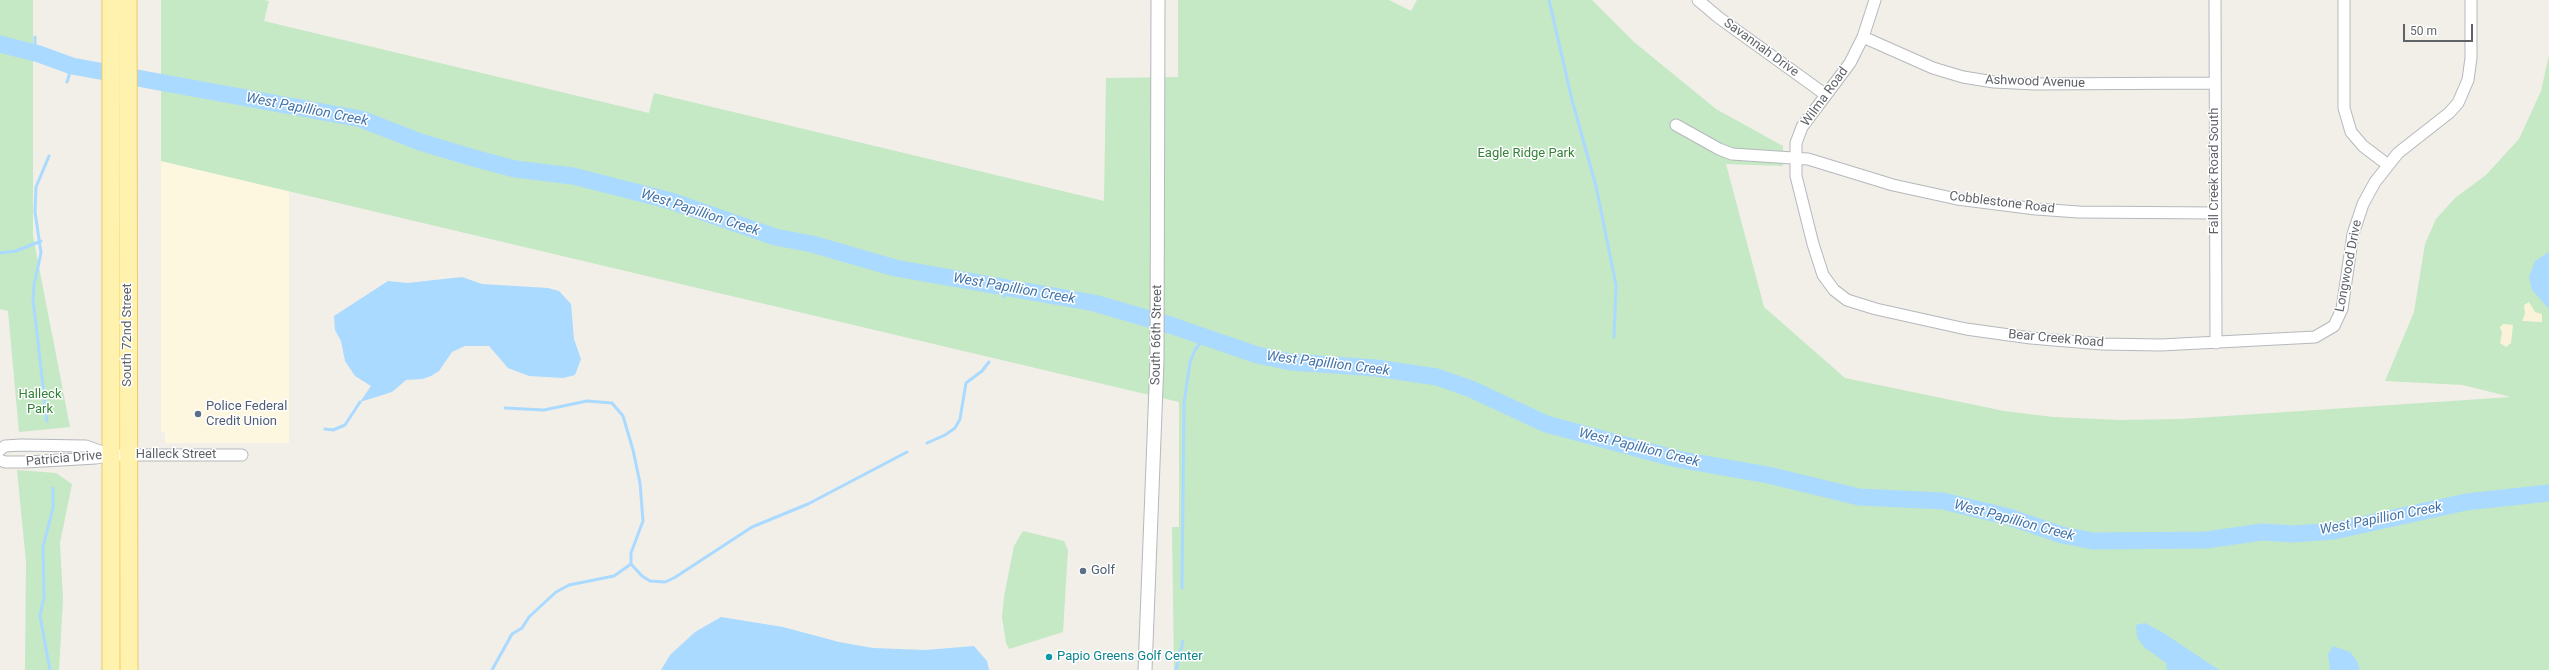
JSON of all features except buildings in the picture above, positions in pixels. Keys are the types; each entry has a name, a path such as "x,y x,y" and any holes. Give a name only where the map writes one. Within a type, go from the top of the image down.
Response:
{"main road":[{"name":"South 72nd Street","path":"111,5 111,670"},
{"name":"South 72nd Street","path":"128,7 129,670"}],"street":[{"name":"South 66th Street","path":"1145,670 1158,361 1158,0"},
{"name":"Savannah Drive","path":"1698,0 1718,17 1826,95"},
{"name":"Wilma Road","path":"1813,244 1796,176 1794,157 1796,143 1802,127 1850,63 1863,37 1875,0"},
{"name":"Fall Creek Road South","path":"2215,0 2216,342"},
{"path":"2344,0 2342,88 2344,108 2351,132 2363,146 2388,165"},
{"name":"Longwood Drive","path":"2334,326 2342,309 2353,234 2363,204 2388,165 2415,139 2449,113 2458,102 2468,80 2471,58 2471,0"},
{"name":"Ashwood Avenue","path":"1863,37 1933,68 1963,77 1994,82 2035,84 2215,83"},
{"name":"Cobblestone Road","path":"1676,125 1719,149 1732,154 1794,157 1900,186 1957,198 2036,209 2215,212"},
{"name":"Bear Creek Road","path":"1813,244 1823,275 1834,290 1847,300 1876,309 1966,329 2031,338 2102,344 2216,342 2315,337 2334,326"},
{"name":"Patricia Drive","path":"0,450 5,446 21,445 86,446 111,454"},
{"name":"Patricia Drive","path":"0,460 6,462 44,462 96,458 111,454"},
{"name":"Halleck Street","path":"111,454 242,455"}],"shaded area":[{"path":"161,161 289,191 289,443 165,443 165,433 161,432"}],"green space":[{"name":"Halleck Park","path":"0,0 33,0 33,236 70,427 19,432 8,311 0,309"},
{"name":"Eagle Ridge Park","path":"161,0 269,1 264,21 649,113 654,93 1104,201 1106,78 1178,77 1178,0 1389,0 1411,11 1417,0 1592,0 1634,42 1716,109 1783,146 1783,166 1726,164 1764,307 1845,378 2004,411 2053,417 2119,420 2181,419 2511,397 2463,385 2385,381 2414,312 2425,244 2436,219 2455,198 2486,175 2519,139 2541,91 2549,55 2549,670 1174,670 1172,527 1179,527 1179,402 161,161"},
{"path":"17,470 56,473 72,484 60,543 63,599 59,670 25,670 26,562"},
{"path":"1023,531 1064,541 1068,550 1063,632 1009,649 1006,643 1002,617 1004,597 1014,546"}],"sand":[{"path":"2529,302 2535,312 2542,314 2542,322 2522,321 2525,314 2524,305"},
{"path":"2503,324 2513,325 2511,343 2506,347 2500,343 2502,333 2500,327"}],"water":[{"path":"2549,252 2549,309 2532,290 2529,277 2535,261"},
{"path":"462,277 482,284 548,288 559,291 571,304 574,339 581,359 575,375 563,378 529,376 508,368 489,346 465,346 452,352 439,371 431,376 422,379 406,380 392,392 360,402 371,386 355,376 345,361 341,341 335,330 334,316 388,281 407,283"},
{"path":"721,617 783,627 839,642 873,648 925,650 974,646 987,661 989,670 661,670 670,655 695,632"},
{"path":"2145,623 2162,632 2219,670 2167,670 2166,663 2144,647 2137,637 2136,625"},
{"path":"2333,646 2350,652 2357,661 2360,670 2330,670 2328,654"}],"waterway":[{"path":"1549,0 1572,100 1596,186 1616,285 1614,337"},
{"path":"35,37 35,54"},
{"name":"West Papillion Creek","path":"0,44 39,54 72,66 361,119 420,142 477,159 515,169 573,176 671,201 775,237 812,244 895,268 1094,303 1170,325 1257,355 1291,362 1376,368 1437,377 1471,389 1546,424 1677,459 1768,475 1859,497 1943,501 2009,517 2062,535 2093,541 2206,540 2262,532 2294,534 2334,531 2466,502 2549,493"},
{"path":"67,82 72,66"},
{"path":"47,421 33,299 34,285 41,253 35,212 36,187 49,156"},
{"path":"0,253 16,251 41,241"},
{"path":"1004,297 1010,288"},
{"path":"1182,588 1184,404 1190,362 1195,350 1205,337"},
{"path":"927,443 945,435 955,428 960,419 966,383 982,371 989,362"},
{"path":"492,670 512,634 522,628 529,617 556,592 569,585 614,576 631,564 631,553 643,521 640,483 633,450 623,416 612,403 587,401 544,410 505,408"},
{"path":"325,429 333,430 345,425 360,402"},
{"path":"631,564 642,576 650,581 665,582 674,578 752,527 808,504 907,452"},
{"path":"50,670 40,616 44,597 43,547 53,508 53,488"},
{"path":"1176,670 1183,641"}],"place":[{"name":"Police Federal Credit Union","path":"198,414"},
{"name":"Golf","path":"1083,571"},
{"name":"Papio Greens Golf Center","path":"1049,657"}]}
